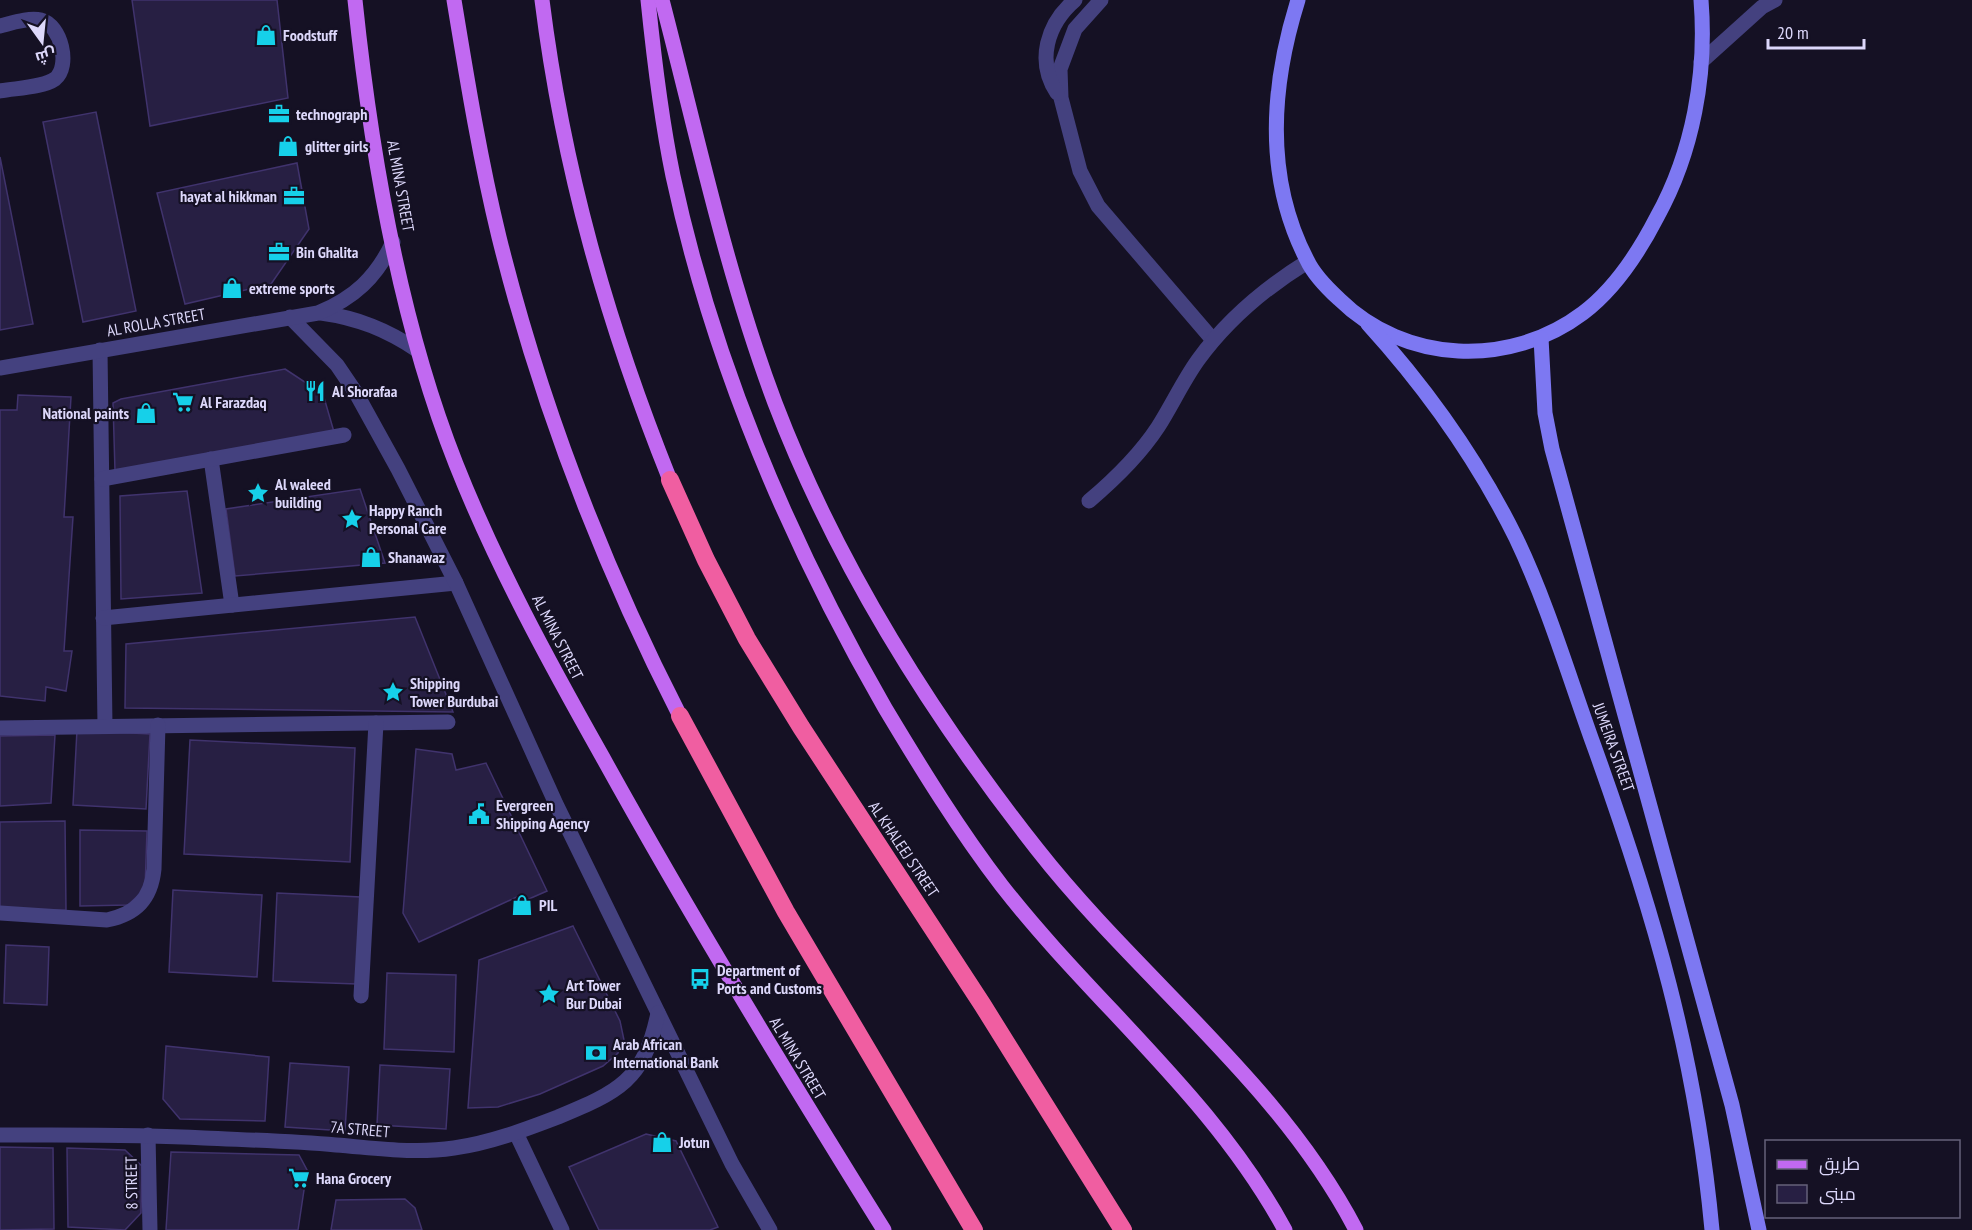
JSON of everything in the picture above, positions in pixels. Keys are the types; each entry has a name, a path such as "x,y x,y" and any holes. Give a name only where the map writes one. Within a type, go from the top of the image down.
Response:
{"highway":[{"name":"AL KHALEEJ STREET","path":"670,480 706,560 747,639 801,727 982,1004 1123,1230"},
{"path":"680,716 786,912 974,1230"}],"main road":[{"name":"AL MINA STREET","path":"355,0 373,134 393,242 417,350 456,464 527,616 564,688 728,976 827,1142 884,1230"},
{"path":"454,0 480,149 522,321 576,486 606,564 680,716"},
{"path":"542,0 564,142 585,229 619,345 670,480"},
{"path":"648,0 660,104 673,176 710,312 763,459 828,603 905,741 1000,884 1058,955 1166,1066 1206,1113 1244,1162 1285,1230"},
{"path":"662,0 752,337 801,467 870,603 950,733 994,795 1090,913 1207,1035 1297,1137 1321,1170 1356,1230"}],"street":[{"path":"1075,0 1052,27 1046,51 1049,76 1060,98 1080,171 1093,198 1213,340"},
{"path":"1060,98 1060,69 1068,42 1083,17 1101,0"},
{"path":"1298,0 1284,49 1275,123 1282,189 1307,262 1324,285 1368,324 1415,345 1449,351 1492,351 1540,338 1585,312 1607,292 1646,238 1664,205 1682,162 1698,99 1704,28 1701,0"},
{"path":"1701,62 1762,7 1775,0"},
{"path":"0,26 39,19 50,23 58,36 63,63 61,72 48,82 0,91"},
{"name":"AL ROLLA STREET","path":"0,369 318,313 338,305 371,279 393,242"},
{"path":"1089,501 1109,484 1144,447 1184,381 1213,340 1257,297 1307,262"},
{"name":"AL ROLLA STREET","path":"318,313 345,316 371,324 417,350"},
{"path":"291,317 315,340 356,393 456,583 556,804 732,1164 770,1230"},
{"name":"JUMEIRA STREET","path":"1368,324 1429,396 1465,448 1492,493 1538,588 1622,824 1666,966 1687,1056 1699,1123 1712,1230"},
{"name":"JUMEIRA STREET","path":"1540,338 1545,412 1552,449 1732,1105 1759,1230"},
{"path":"99,350 105,726"},
{"path":"102,479 344,435"},
{"path":"212,459 232,605"},
{"path":"103,618 456,583"},
{"path":"0,728 448,722"},
{"path":"361,996 376,723"},
{"path":"0,913 107,920 122,917 135,910 146,898 152,885 154,869 158,725"},
{"name":"7A STREET","path":"0,1135 148,1135 422,1151 464,1146 516,1133 601,1099 618,1089 633,1075 645,1058 658,1013"},
{"path":"516,1133 562,1230"},
{"name":"8 STREET","path":"148,1135 150,1230"}],"building":[{"path":"132,0 277,0 288,98 150,126"},
{"path":"96,112 136,311 83,322 43,122"},
{"path":"0,157 33,324 0,330"},
{"path":"297,163 309,229 271,284 185,304 157,193"},
{"path":"285,369 323,394 334,432 115,471 113,403 121,399"},
{"path":"18,395 71,397 64,517 73,517 64,651 72,651 66,691 46,687 45,701 0,696 0,410 17,410"},
{"path":"360,489 385,563 235,576 226,509"},
{"path":"187,491 202,593 121,599 120,496"},
{"path":"415,617 453,712 125,708 126,644"},
{"path":"77,730 150,734 146,809 73,805"},
{"path":"55,735 51,803 0,806 0,736"},
{"path":"190,740 355,748 350,862 184,854"},
{"path":"416,749 452,754 456,770 486,763 547,891 522,902 519,896 419,942 403,913"},
{"path":"65,821 66,910 0,911 0,822"},
{"path":"80,830 147,831 145,889 128,905 80,906"},
{"path":"173,890 262,895 257,977 169,972"},
{"path":"277,893 361,897 357,984 273,981"},
{"path":"573,926 620,1021 624,1040 618,1053 603,1066 540,1094 498,1107 468,1108 479,960"},
{"path":"6,945 49,947 47,1005 4,1003"},
{"path":"387,973 456,975 454,1052 384,1049"},
{"path":"166,1046 269,1057 265,1121 180,1119 163,1099"},
{"path":"290,1063 349,1067 345,1131 285,1127"},
{"path":"380,1065 450,1069 446,1129 377,1125"},
{"path":"646,1134 676,1141 718,1227 710,1230 599,1230 569,1167"},
{"path":"0,1147 53,1148 54,1229 0,1230"},
{"path":"67,1148 125,1150 142,1166 141,1213 125,1230 68,1227"},
{"path":"171,1152 299,1155 307,1170 298,1230 166,1230"},
{"path":"405,1199 415,1208 422,1230 331,1230 336,1200"}],"place":[{"name":"Foodstuff","path":"266,35"},
{"name":"technograph","path":"279,114"},
{"name":"glitter girls","path":"288,146"},
{"name":"hayat al hikkman","path":"294,196"},
{"name":"Bin Ghalita","path":"279,252"},
{"name":"extreme sports","path":"232,288"},
{"name":"Al Shorafaa","path":"315,391"},
{"name":"Al Farazdaq","path":"183,402"},
{"name":"National paints","path":"146,413"},
{"name":"Al waleed building","path":"258,493"},
{"name":"Happy Ranch Personal Care","path":"352,519"},
{"name":"Shanawaz","path":"371,557"},
{"name":"Shipping Tower Burdubai","path":"393,692"},
{"name":"Evergreen Shipping Agency","path":"479,814"},
{"name":"PIL","path":"522,905"},
{"name":"Department of Ports and Customs","path":"700,979"},
{"name":"Art Tower Bur Dubai","path":"549,994"},
{"name":"Arab African International Bank","path":"596,1053"},
{"name":"Jotun","path":"662,1142"},
{"name":"Hana Grocery","path":"299,1178"}]}
